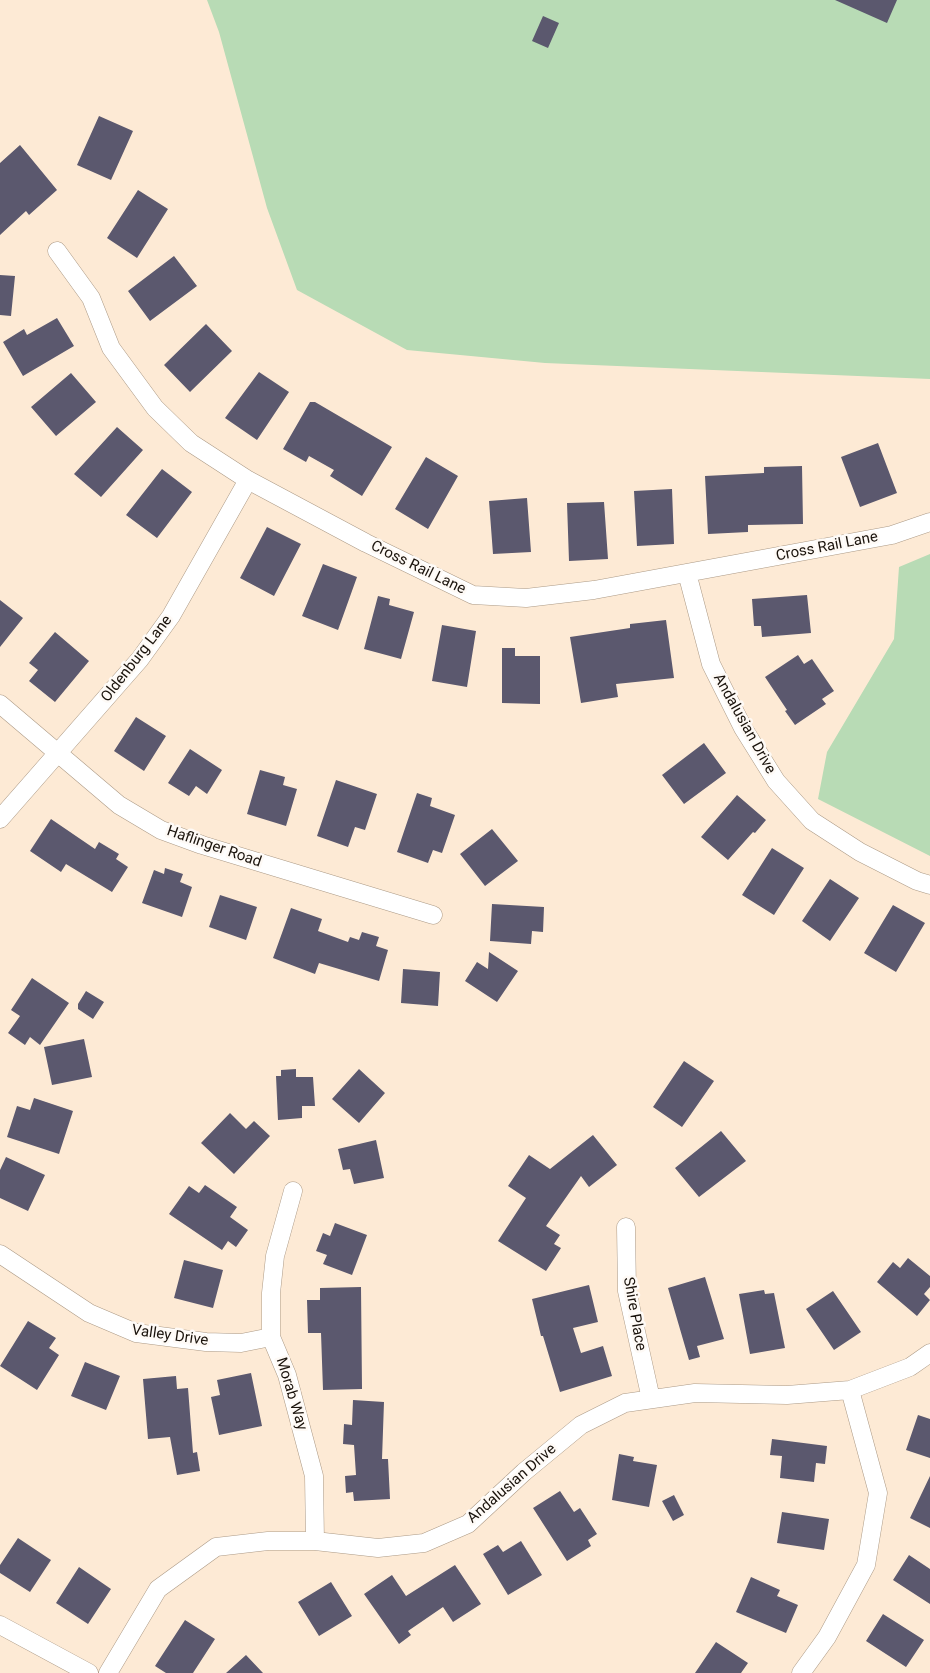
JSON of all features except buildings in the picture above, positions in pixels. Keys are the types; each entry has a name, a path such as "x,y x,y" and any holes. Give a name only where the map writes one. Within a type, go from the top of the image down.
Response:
{"street":[{"name":"Cross Rail Lane","path":"57,251 91,298 111,348 155,408 191,443 248,480 366,543 473,595 526,598 594,590 892,535 930,522"},
{"name":"Oldenburg Lane","path":"0,819 140,660 171,616 248,480"},
{"name":"Andalusian Drive","path":"687,573 711,664 743,728 776,781 812,821 860,852 930,885"},
{"name":"Haflinger Road","path":"0,704 57,755 119,805 161,830 202,845 433,915"},
{"name":"Morab Way","path":"293,1190 275,1256 271,1292 271,1337 287,1375 314,1476 315,1541"},
{"name":"Shire Place","path":"626,1227 627,1291 651,1399"},
{"name":"Valley Drive","path":"0,1254 89,1313 136,1333 206,1342 241,1343 271,1337"},
{"name":"Andalusian Drive","path":"108,1673 158,1590 216,1548 268,1541 315,1541 378,1548 424,1543 468,1524 524,1472 581,1425 625,1403 695,1393 787,1395 850,1390 910,1367 930,1353"},
{"path":"801,1673 827,1637 866,1565 878,1493 850,1390"},
{"path":"0,1625 89,1673"}],"green space":[{"path":"207,0 930,0 930,379 545,363 407,350 297,290 267,208 219,32"},
{"path":"930,554 930,856 818,799 827,752 894,639 899,567"}]}
